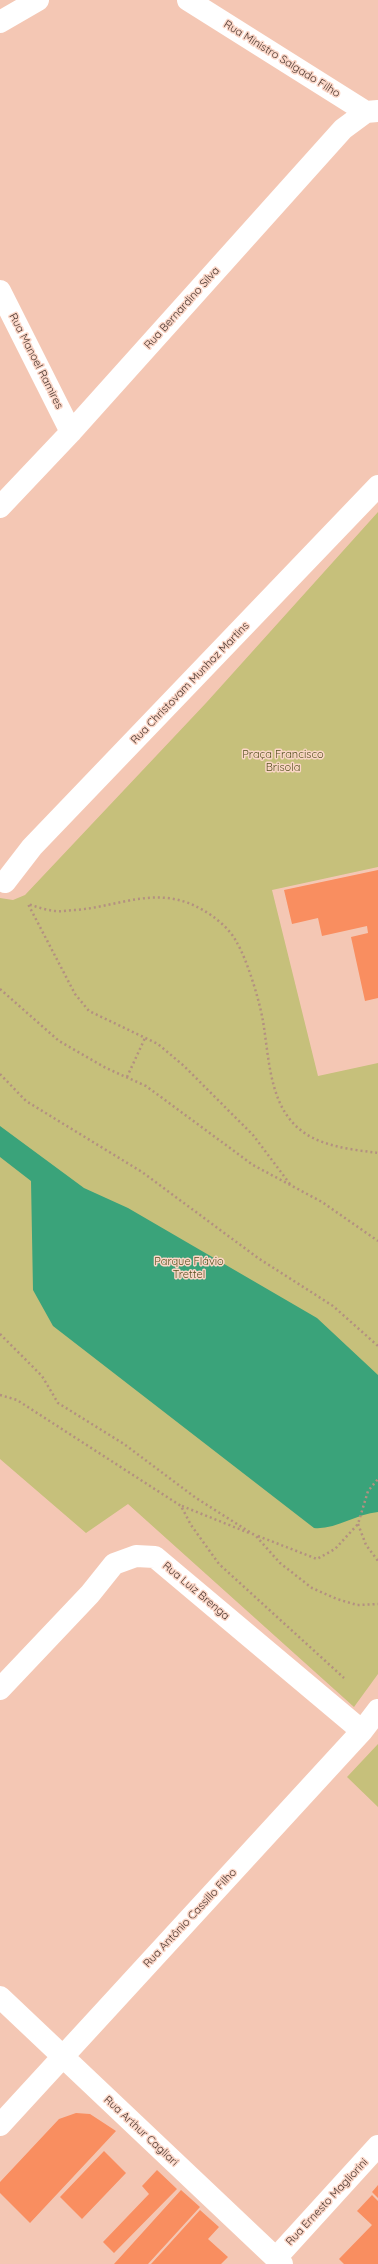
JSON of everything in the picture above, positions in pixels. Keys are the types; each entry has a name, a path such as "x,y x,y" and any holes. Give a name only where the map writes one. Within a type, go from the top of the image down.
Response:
{"street":[{"path":"0,22 38,0"},
{"name":"Rua Ministro Salgado Filho","path":"188,0 372,111"},
{"name":"Rua Bernardino Silva","path":"0,506 71,432 343,129 372,111"},
{"name":"Rua Manoel Ramires","path":"0,291 71,432"},
{"name":"Rua Christovam Munhoz Martins","path":"5,882 32,847 378,486"},
{"name":"Rua Luiz Brenga","path":"0,1689 90,1594 114,1564 136,1556 156,1558 362,1731"},
{"name":"Rua Antônio Cassillo Filho","path":"0,2125 362,1731 378,1710"},
{"name":"Rua Arthur Cagliari","path":"0,1997 279,2261"},
{"name":"Rua Ernesto Magliorini","path":"279,2261 378,2146"}],"path":[{"path":"290,1184 253,1134 184,1066 158,1044 89,1012 75,994 28,904 56,911 83,909 153,896 182,900 215,919 236,940 251,977 263,1020 271,1081 290,1120 314,1138 346,1148 378,1153"},
{"path":"0,989 59,1041 146,1086 254,1165 322,1202 378,1241"},
{"path":"127,1077 145,1038"},
{"path":"0,1074 26,1101 142,1172 258,1258 333,1306 378,1346"},
{"path":"0,1334 42,1376 58,1403 124,1444 196,1498 256,1536 280,1563 312,1588 337,1599 357,1605 378,1604"},
{"path":"0,1395 17,1400 181,1506 317,1559 335,1549 358,1524 368,1491 378,1479"},
{"path":"181,1506 191,1525 219,1564 346,1679"},
{"path":"358,1524 366,1545 378,1561"}],"green space":[{"name":"Parque Flávio Trettel","path":"378,512 378,867 272,890 318,1076 378,1063 378,1674 354,1707 128,1504 86,1533 0,1459 0,898 13,900 25,895 206,703"},
{"path":"378,1744 378,1807 347,1777"}],"shaded area":[{"path":"0,1126 84,1188 128,1208 317,1318 378,1375 378,1512 370,1513 330,1527 314,1528 53,1326 33,1290 31,1181 0,1157"}],"building":[{"path":"378,870 378,998 365,1001 351,937 368,933 367,926 322,936 318,918 292,924 284,890"},
{"path":"76,2113 90,2114 116,2131 30,2223 0,2193 0,2182 59,2119"},
{"path":"104,2151 126,2173 82,2219 60,2197"},
{"path":"157,2170 177,2189 114,2253 103,2242 149,2194 142,2186"},
{"path":"378,2185 378,2198 372,2192"},
{"path":"181,2190 200,2207 148,2264 114,2264"},
{"path":"372,2195 378,2201 378,2264 344,2264 339,2259 372,2225 357,2211"},
{"path":"200,2210 219,2227 208,2239 228,2257 221,2264 151,2264"}],"park label":[{"name":"Praça Francisco Brisola","path":"283,761"}]}
